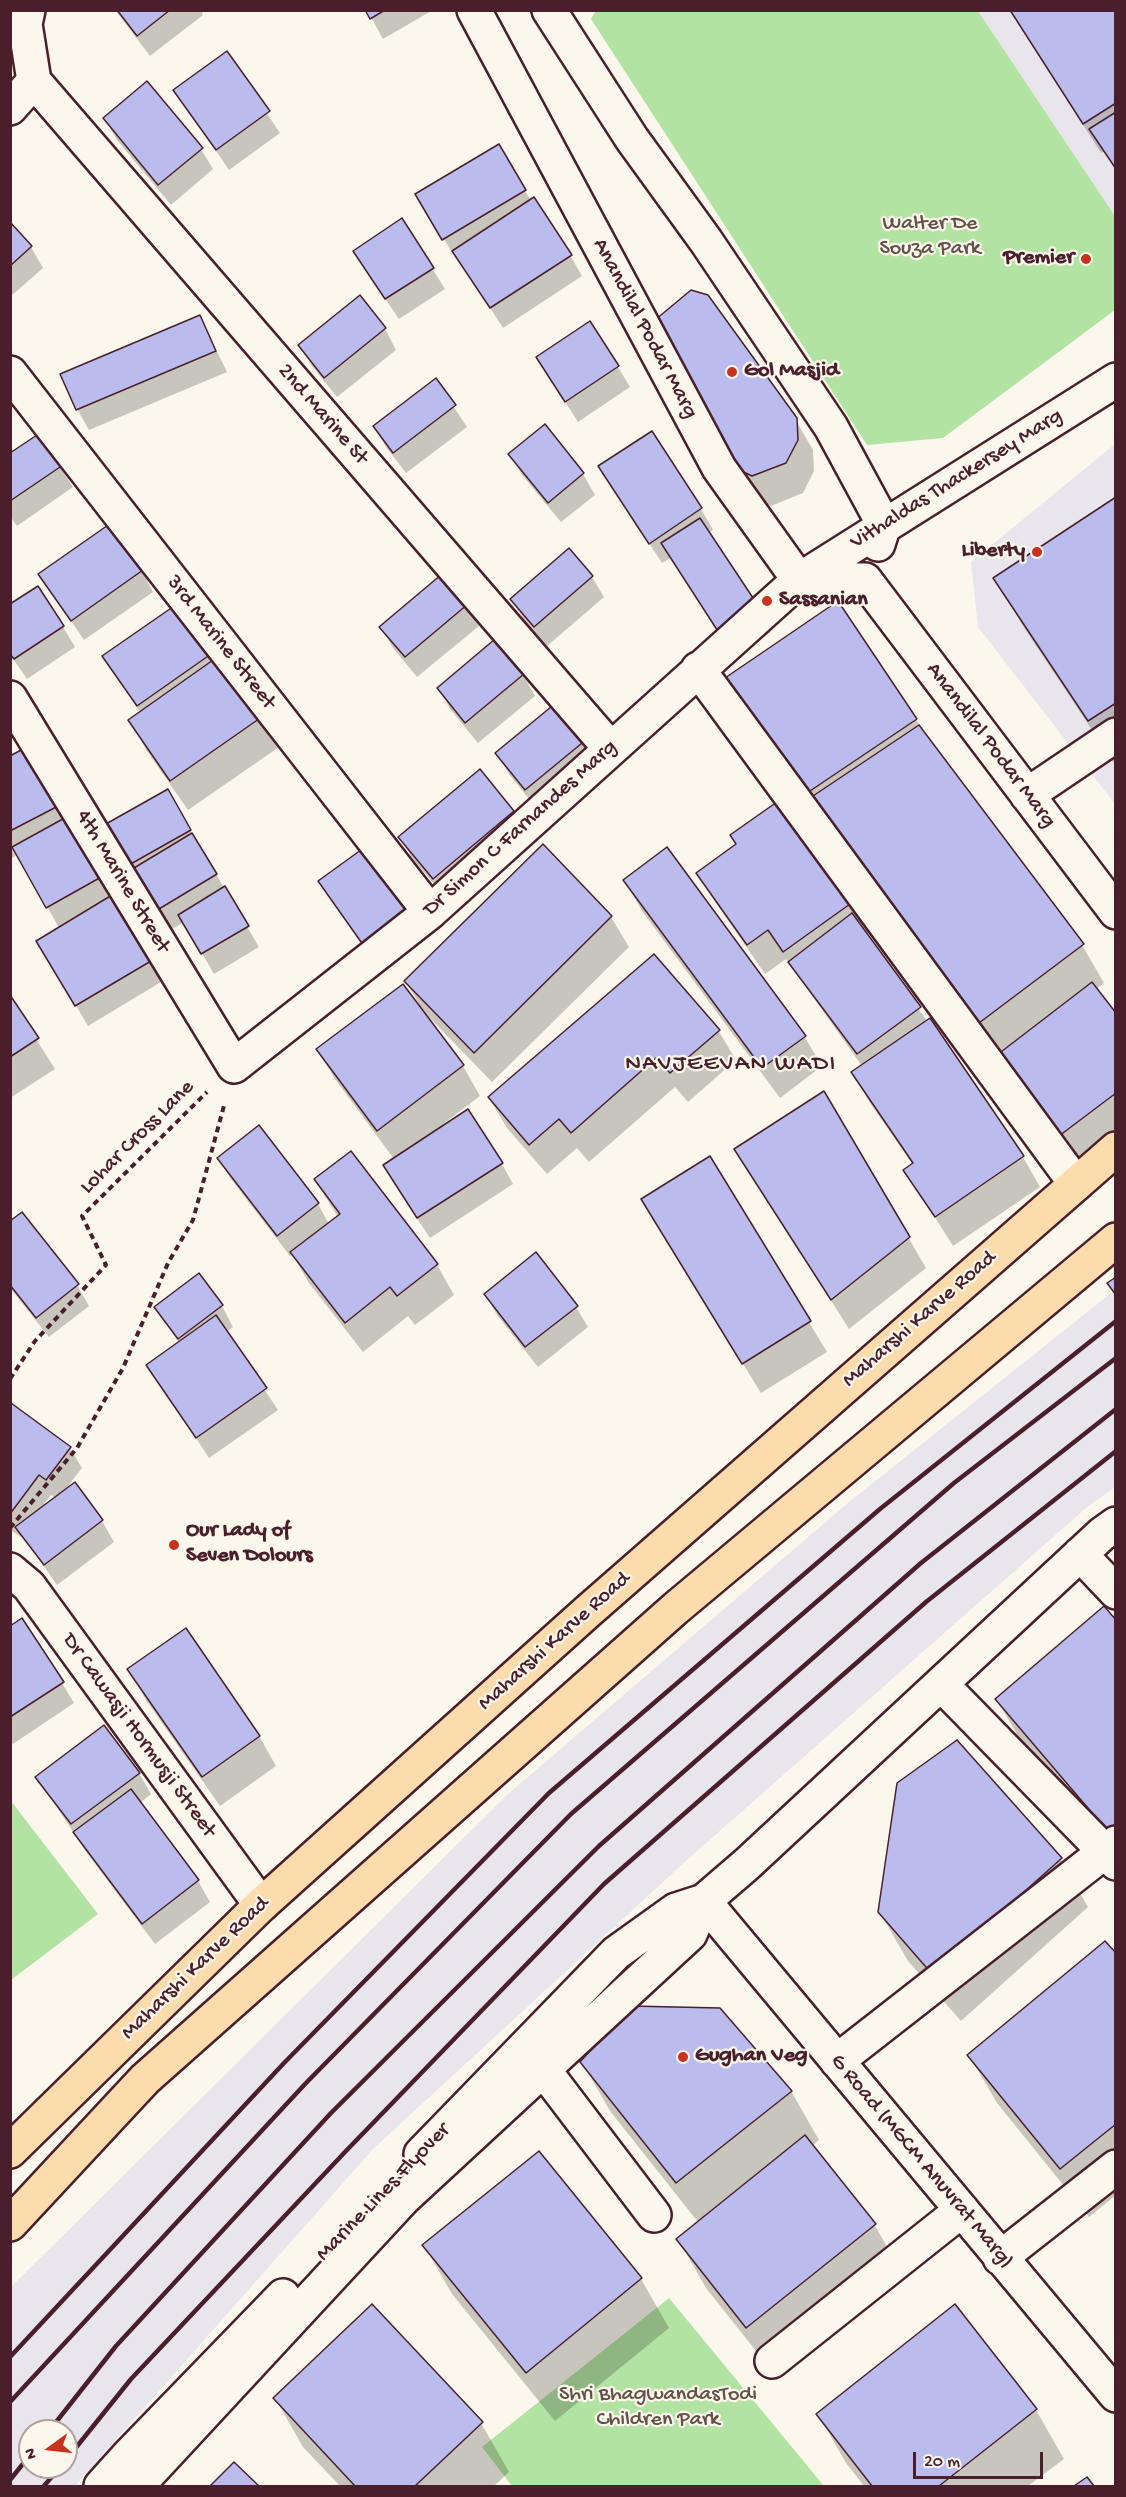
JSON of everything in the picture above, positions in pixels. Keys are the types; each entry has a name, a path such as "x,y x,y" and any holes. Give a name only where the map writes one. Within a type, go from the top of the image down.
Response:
{"main road":[{"name":"Maharshi Karve Road","path":"10,2151 261,1905 586,1613 1116,1149"},
{"name":"Maharshi Karve Road","path":"10,2224 145,2079 676,1608 1116,1240"}],"street":[{"path":"10,108 34,81 25,24 28,10"},
{"name":"Anandilal Podar Marg","path":"474,10 719,468 799,580"},
{"path":"549,10 632,139 706,241 831,427 884,525 865,580 799,580"},
{"name":"2nd Marine St","path":"34,81 610,748"},
{"name":"3rd Marine Street","path":"10,373 430,912"},
{"name":"Vithaldas Thackersey Marg","path":"799,580 1115,382"},
{"name":"Dr Simon C Farnandes Marg","path":"234,1066 430,912 799,580"},
{"name":"Anandilal Podar Marg","path":"865,580 1116,912"},
{"path":"698,669 1076,1184"},
{"name":"4th Marine Street","path":"10,698 234,1066"},
{"path":"1027,795 1116,735"},
{"name":"Marine Lines Flyover","path":"101,2487 132,2471 616,1953 690,1906 747,1864 1080,1554 1116,1524"},
{"path":"1080,1554 1116,1592"},
{"name":"Dr Cawasji Hormusji Street","path":"10,1570 29,1586 261,1905"},
{"path":"837,2061 1112,1853 941,1684"},
{"path":"132,2471 404,2199 690,1934 690,1906"},
{"name":"G Road (MGCM Anuvrat Marg)","path":"690,1906 837,2061 1116,2395"},
{"path":"543,2070 654,2216"},
{"path":"1000,2258 1116,2167"},
{"path":"772,2361 962,2210"}],"path":[{"name":"Lohar Cross Lane","path":"10,1379 35,1341 106,1266 82,1216 234,1066"},
{"path":"10,1528 77,1448 123,1368 168,1263 193,1220 234,1066"}],"shaded area":[{"path":"978,11 1115,11 1115,216"},
{"path":"1115,444 1115,804 978,627 971,562"},
{"path":"1115,1290 1115,1487 1086,1508 688,1859 373,2149 75,2486 11,2486 11,2287 508,1794 849,1502"}],"green space":[{"name":"Walter De Souza Park","path":"596,10 978,11 1115,216 1115,310 943,438 867,445 591,19"},
{"path":"11,1801 98,1914 11,1980"},
{"name":"Shri BhagwandasTodi Children Park","path":"669,2298 824,2486 512,2486 482,2447"}],"building":[{"path":"117,10 170,10 137,36"},
{"path":"365,10 385,10 370,19"},
{"path":"1010,10 1116,10 1116,103 1083,124"},
{"path":"227,51 270,111 216,150 173,90"},
{"path":"147,81 203,148 158,185 103,118"},
{"path":"1116,112 1116,169 1089,129"},
{"path":"499,144 526,190 442,240 415,194"},
{"path":"534,197 572,255 490,308 452,251"},
{"path":"402,218 434,268 385,299 353,251"},
{"path":"10,222 32,246 10,266"},
{"path":"691,290 708,295 797,418 798,440 786,463 752,476 731,466 655,320"},
{"path":"360,295 386,328 324,378 298,345"},
{"path":"200,315 216,351 76,410 60,374"},
{"path":"590,321 619,366 565,402 536,357"},
{"path":"436,378 456,405 393,453 373,426"},
{"path":"545,424 584,473 548,503 508,454"},
{"path":"652,431 702,508 649,544 598,466"},
{"path":"40,433 63,465 10,501 10,453"},
{"path":"1116,497 1116,703 1088,721 993,578"},
{"path":"700,518 761,610 721,636 661,543"},
{"path":"111,523 143,570 71,621 38,574"},
{"path":"569,548 593,576 534,627 510,599"},
{"path":"442,574 468,604 405,657 379,627"},
{"path":"38,586 64,626 14,659 10,654 10,604"},
{"path":"838,601 917,719 804,795 725,678"},
{"path":"177,604 211,654 137,706 102,656"},
{"path":"495,639 524,674 465,723 437,688"},
{"path":"223,653 266,714 170,781 128,720"},
{"path":"557,702 587,739 525,790 495,753"},
{"path":"919,725 1084,944 971,1029 807,800"},
{"path":"32,744 64,803 10,831 10,756"},
{"path":"480,769 514,811 433,879 398,837"},
{"path":"168,789 191,830 120,870 97,829"},
{"path":"784,797 857,899 783,952 768,930 747,945 696,873 736,844 730,835"},
{"path":"70,815 103,876 46,908 12,847"},
{"path":"192,833 217,874 149,915 124,874"},
{"path":"543,844 612,916 474,1053 404,981"},
{"path":"365,847 413,914 366,949 318,881"},
{"path":"667,847 806,1036 762,1068 623,880"},
{"path":"225,886 249,926 201,954 178,915"},
{"path":"112,895 151,961 75,1006 36,941"},
{"path":"852,913 921,1007 857,1054 788,962"},
{"path":"654,954 720,1030 670,1073 656,1058 571,1133 559,1119 529,1145 488,1097"},
{"path":"1092,982 1116,1013 1116,1093 1059,1136 997,1055"},
{"path":"403,984 464,1065 377,1131 316,1049"},
{"path":"10,995 39,1038 10,1057"},
{"path":"930,1018 1024,1156 935,1217 903,1170 913,1163 851,1072"},
{"path":"824,1091 910,1237 831,1300 734,1149"},
{"path":"468,1109 503,1163 417,1218 383,1165"},
{"path":"259,1125 319,1203 277,1236 217,1158"},
{"path":"351,1151 438,1264 397,1296 390,1287 345,1323 290,1252 340,1214 314,1179"},
{"path":"710,1156 811,1321 742,1364 641,1199"},
{"path":"22,1212 79,1284 36,1318 10,1285 10,1221"},
{"path":"536,1252 578,1306 525,1347 484,1294"},
{"path":"199,1273 223,1305 178,1339 154,1307"},
{"path":"1116,1277 1116,1295 1107,1283"},
{"path":"216,1315 267,1388 196,1438 146,1365"},
{"path":"11,1403 71,1447 46,1480 39,1475 10,1514"},
{"path":"75,1482 103,1520 44,1565 15,1527"},
{"path":"1104,1606 1116,1620 1116,1830 1110,1834 995,1699"},
{"path":"22,1618 64,1682 10,1717 10,1626"},
{"path":"186,1628 260,1736 202,1777 127,1669"},
{"path":"104,1725 140,1773 71,1824 35,1777"},
{"path":"957,1740 1062,1858 932,1974 878,1912 897,1783"},
{"path":"131,1789 199,1880 142,1924 73,1832"},
{"path":"1105,1941 1116,1953 1116,2124 1060,2169 967,2055"},
{"path":"630,2006 720,2008 792,2091 676,2183 580,2062"},
{"path":"805,2135 876,2224 746,2328 676,2239"},
{"path":"539,2151 642,2278 526,2373 422,2245"},
{"path":"372,2304 483,2422 415,2486 355,2486 273,2398"},
{"path":"955,2304 1037,2409 939,2486 872,2486 816,2414"},
{"path":"234,2462 259,2486 210,2486"},
{"path":"1087,2477 1094,2486 1074,2486"}],"railway":[{"path":"10,2357 284,2063 549,1793 880,1509 1116,1321"},
{"path":"10,2402 306,2083 571,1814 954,1483 1116,1358"},
{"path":"58,2419 116,2346 331,2113 599,1846 921,1563 1116,1409"},
{"path":"78,2445 131,2379 345,2152 604,1884 926,1602 1116,1451"},
{"path":"10,2480 18,2470"},
{"path":"44,2486 50,2479"}],"place":[{"name":"Premier","path":"1086,259"},
{"name":"Gol Masjid","path":"732,372"},
{"name":"Liberty","path":"1037,552"},
{"name":"Sassanian","path":"767,601"},
{"name":"Our Lady of Seven Dolours","path":"174,1545"},
{"name":"Gughan Veg","path":"683,2057"}],"district":[{"name":"NAVJEEVAN WADI","path":"731,1065"}]}
